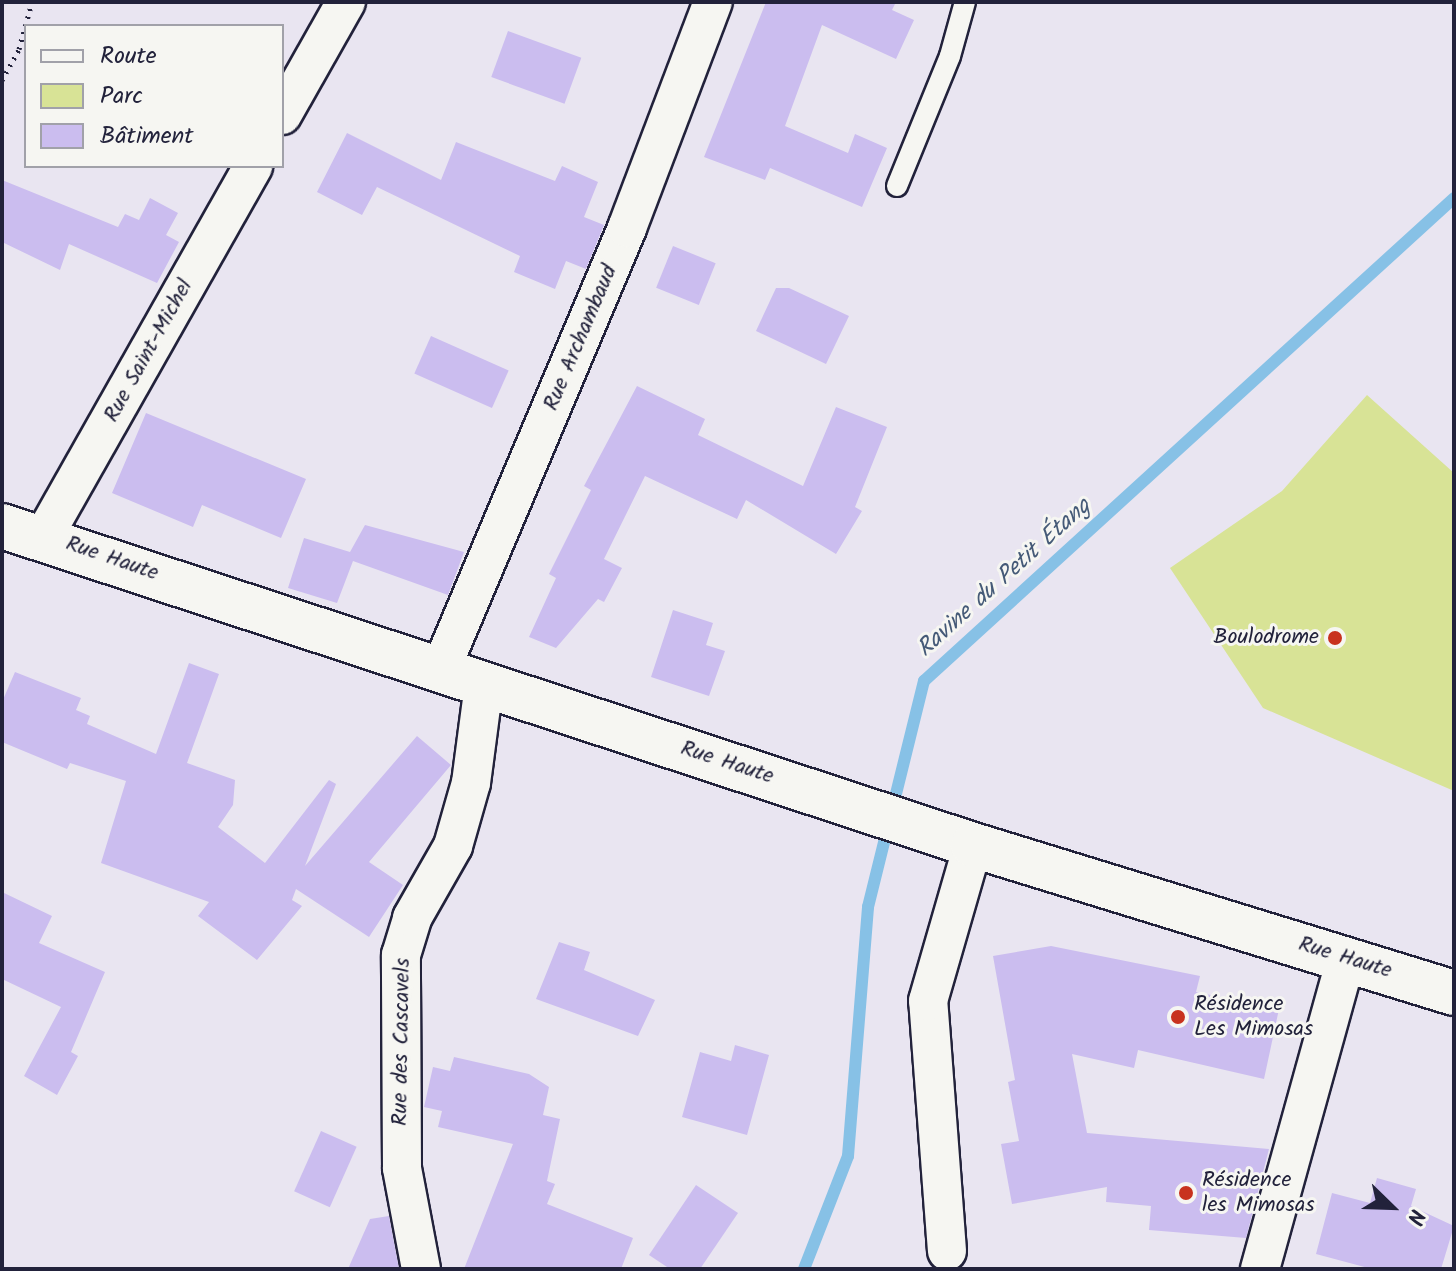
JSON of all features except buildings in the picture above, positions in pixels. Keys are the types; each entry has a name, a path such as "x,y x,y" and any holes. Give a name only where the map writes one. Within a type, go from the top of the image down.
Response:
{"main road":[{"name":"Rue Haute","path":"2,526 44,536 440,671 957,839 1454,993"}],"street":[{"path":"284,111 346,2"},
{"name":"Rue Archambaud","path":"440,671 627,228 713,2"},
{"name":"Rue Saint-Michel","path":"44,536 252,168"},
{"name":"Rue des Cascavels","path":"421,1269 402,1168 401,955 412,918 453,846 471,783 484,684"},
{"path":"947,1251 928,1001 957,839"},
{"path":"1260,1269 1346,958"}],"lane":[{"path":"897,186 950,56 965,2"}],"path":[{"path":"26,24 32,2"},
{"path":"2,80 19,49 24,31"}],"green space":[{"name":"Boulodrome","path":"1367,395 1454,473 1454,791 1263,708 1170,568 1282,491"}],"waterway":[{"name":"Ravine du Petit Étang","path":"804,1269 848,1156 868,907 924,681 1454,198"}],"place":[{"name":"Boulodrome","path":"1335,638"},
{"name":"Résidence Les Mimosas","path":"1178,1017"},
{"name":"Résidence les Mimosas","path":"1186,1193"}]}
